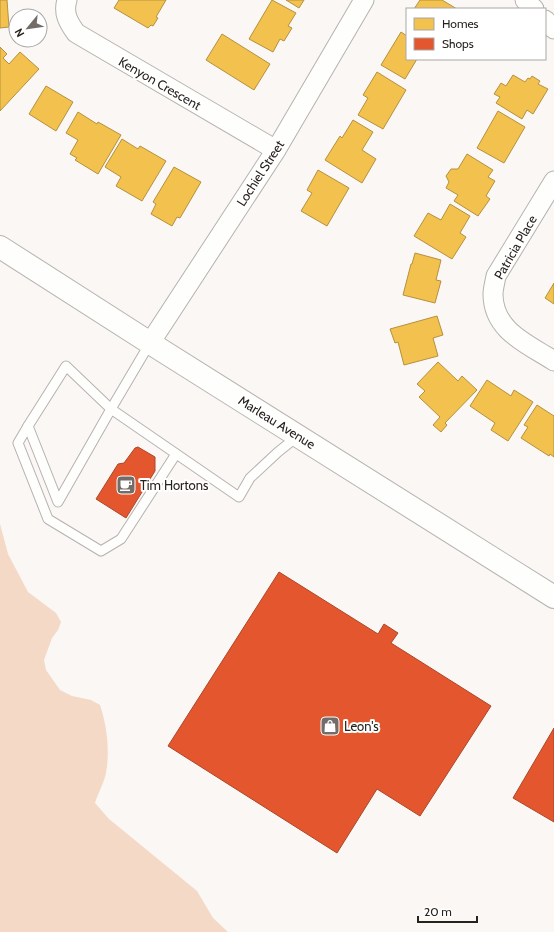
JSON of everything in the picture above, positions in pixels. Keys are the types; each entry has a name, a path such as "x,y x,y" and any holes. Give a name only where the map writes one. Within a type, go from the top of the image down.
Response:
{"main road":[{"name":"Marleau Avenue","path":"0,247 554,597"}],"street":[{"name":"Kenyon Crescent","path":"67,0 65,7 68,21 76,33 276,150"},
{"name":"Lochiel Street","path":"150,343 276,150 364,0"},
{"path":"525,0 533,8"},
{"path":"546,21 554,29"},
{"name":"Patricia Place","path":"554,181 496,276 492,293 497,315 507,330 554,361"}],"lane":[{"path":"28,426 58,502 150,343"},
{"path":"176,454 121,540 101,550 48,519 18,443 66,366 111,409 239,497 250,478 278,452 299,436"}],"shaded area":[{"path":"0,524 8,554 28,592 56,613 61,622 58,630 52,638 44,660 46,670 60,690 72,696 91,700 100,705 106,730 108,756 105,777 95,803 109,819 197,891 213,918 228,932 0,932"}],"building: Homes":[{"path":"0,0 7,0 8,27 0,28"},
{"path":"119,0 166,0 156,17 158,18 153,26 151,25 148,28 114,8"},
{"path":"272,0 296,13 288,26 292,28 284,41 280,39 273,52 249,39"},
{"path":"286,0 304,0 299,8"},
{"path":"420,0 442,0 455,8 415,8"},
{"path":"401,32 406,35 406,60 416,60 405,79 381,65"},
{"path":"222,34 270,64 254,90 206,60"},
{"path":"0,47 7,54 3,58 9,64 20,52 39,69 0,111"},
{"path":"377,72 406,90 383,129 358,115 368,98 363,95"},
{"path":"513,75 525,82 532,76 540,81 538,84 548,89 533,114 527,110 522,119 496,103 500,97 494,94 501,83 506,86"},
{"path":"46,86 73,102 56,131 29,114"},
{"path":"498,111 525,127 504,163 477,148"},
{"path":"78,112 97,124 98,122 121,135 98,174 75,160 77,158 70,154 78,140 66,133"},
{"path":"353,120 373,132 362,150 376,159 362,183 325,160 340,136 342,138"},
{"path":"122,139 138,149 140,146 166,161 142,201 116,186 121,177 105,167"},
{"path":"467,154 493,170 488,177 495,181 486,196 490,199 478,216 454,201 458,195 446,188 449,182 446,176 451,169 458,169"},
{"path":"174,167 201,182 180,218 177,217 172,226 151,214 156,204 153,202"},
{"path":"318,170 349,188 327,226 301,211 312,193 307,190"},
{"path":"450,204 470,216 460,233 466,237 452,259 414,236 428,213 441,220"},
{"path":"415,253 441,260 436,280 441,281 435,303 403,295"},
{"path":"554,283 554,304 545,298"},
{"path":"437,316 443,335 433,338 438,356 404,365 398,342 395,343 390,329"},
{"path":"438,362 458,381 462,376 477,390 445,423 447,425 441,432 433,425 440,417 419,397 425,391 417,384"},
{"path":"487,380 511,396 514,390 533,402 508,441 491,430 495,423 470,406"},
{"path":"537,405 554,416 554,457 550,454 549,456 521,438 528,427 524,425"}],"building: Shops":[{"name":"Tim Hortons","path":"138,447 155,457 155,471 126,518 96,499 118,464 124,463 135,448"},
{"name":"Leon's","path":"279,572 378,634 384,624 398,633 391,643 491,706 420,816 377,789 337,853 168,746"},
{"path":"554,728 554,822 513,798"}],"place":[{"name":"Tim Hortons","path":"126,485"},
{"name":"Leon's","path":"330,726"}]}
